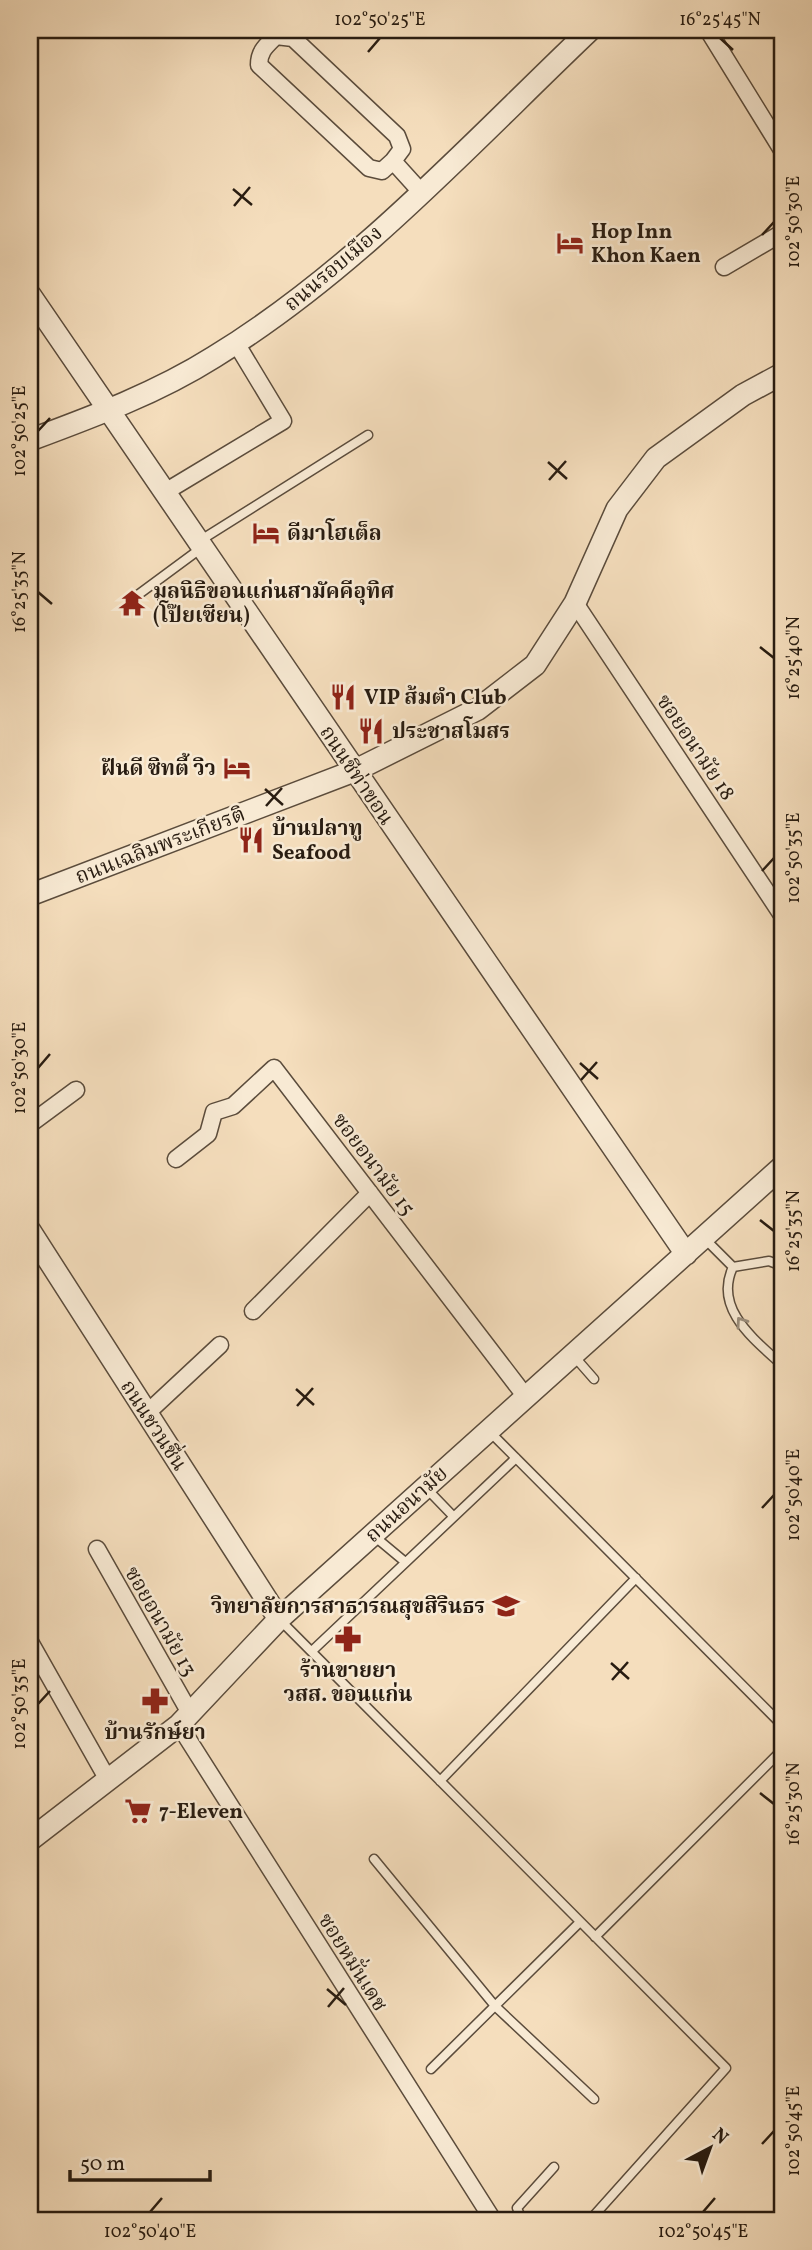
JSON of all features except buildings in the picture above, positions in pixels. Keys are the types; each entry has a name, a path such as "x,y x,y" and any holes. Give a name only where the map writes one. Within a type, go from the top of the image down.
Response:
{"street":[{"name":"ถนนรอบเมือง","path":"30,440 110,410 212,359 236,343 353,256 590,30"},
{"path":"708,30 782,150"},
{"path":"276,36 293,38 397,136 402,149 393,161 382,171 369,167 259,65 259,54 266,45 276,36"},
{"path":"393,161 421,192"},
{"path":"724,267 782,233"},
{"name":"ถนนชีท่าขอน","path":"30,295 686,1254"},
{"path":"165,492 283,421 236,343"},
{"name":"ถนนเฉลิมพระเกียรติ","path":"30,895 354,771 478,709 535,665 575,603 617,509 656,457 743,396 782,374"},
{"name":"ซอยอนามัย 18","path":"575,603 782,915"},
{"name":"ซอยอนามัย 15","path":"176,1159 208,1134 214,1112 233,1106 274,1068 526,1397"},
{"path":"30,1124 76,1090"},
{"name":"ถนนอนามัย","path":"30,1840 184,1719 279,1619 782,1167"},
{"path":"253,1311 370,1193"},
{"name":"ถนนชวนชื่น","path":"30,1231 279,1619"},
{"path":"146,1414 220,1345"},
{"name":"ซอยอนามัย 13","path":"97,1549 184,1719"},
{"path":"30,1642 108,1780"},
{"name":"ซอยหมั่นเดช","path":"184,1719 493,2220"}],"lane":[{"path":"135,597 201,545 368,435"},
{"path":"704,1238 733,1267"},
{"path":"733,1267 769,1261 782,1266"},
{"path":"733,1267 729,1276 728,1294 735,1318 782,1365"},
{"path":"573,1355 594,1379"},
{"path":"489,1431 782,1725"},
{"path":"312,1651 404,1561 516,1458"},
{"path":"425,1488 453,1516"},
{"path":"373,1535 404,1561"},
{"path":"440,1781 636,1578"},
{"path":"279,1619 726,2068 590,2220"},
{"path":"595,1937 782,1750"},
{"path":"374,1859 495,2006 594,2099"},
{"path":"431,2069 580,1922"},
{"path":"522,2220 516,2208 554,2166"}],"place":[{"name":"Hop Inn Khon Kaen","path":"570,243"},
{"name":"ดีมาโฮเต็ล","path":"266,533"},
{"name":"มูลนิธิขอนแก่นสามัคคีอุทิศ (โป๊ยเซียน)","path":"132,603"},
{"name":"VIP ส้มตำ Club","path":"343,697"},
{"name":"ประชาสโมสร","path":"371,731"},
{"name":"ฝันดี ซิทตี้ วิว","path":"237,768"},
{"name":"บ้านปลาทู Seafood","path":"251,840"},
{"name":"วิทยาลัยการสาธารณสุขสิรินธร","path":"506,1606"},
{"name":"ร้านขายยา วสส. ขอนแก่น","path":"348,1639"},
{"name":"บ้านรักษ์ยา","path":"155,1701"},
{"name":"7-Eleven","path":"138,1811"}]}
